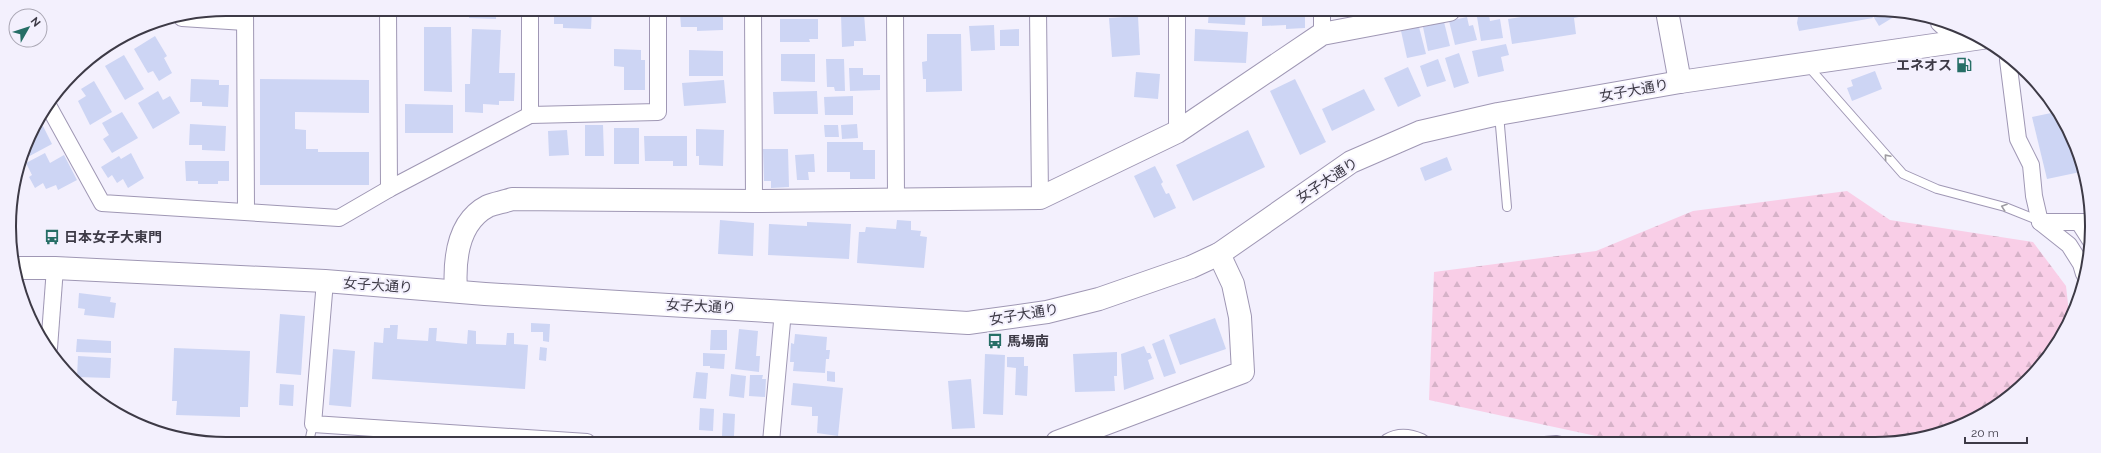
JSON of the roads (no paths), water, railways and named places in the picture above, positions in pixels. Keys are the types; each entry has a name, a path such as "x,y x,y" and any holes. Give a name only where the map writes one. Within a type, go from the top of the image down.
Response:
{"street":[{"path":"204,17 245,16 246,211"},
{"path":"388,16 389,189"},
{"path":"530,16 530,115"},
{"path":"51,110 102,203 339,218 389,189 530,115 658,112 658,16"},
{"path":"753,16 754,201"},
{"path":"895,16 896,199"},
{"path":"1038,16 1040,198"},
{"path":"1177,16 1177,132"},
{"path":"1322,16 1322,34"},
{"path":"456,291 455,268 461,238 472,219 488,206 512,199 754,201 1040,198 1177,132 1322,34 1417,16"},
{"path":"1668,16 1680,82"},
{"path":"1944,28 1959,42"},
{"name":"女子大通り","path":"20,268 55,268 325,281 493,294 968,323 1047,312 1099,300 1155,281 1219,254 1351,162 1420,132 1498,114 1680,82 1972,40"},
{"path":"2008,64 2018,139 2031,165 2034,196 2040,222 2069,245 2081,265"},
{"path":"2040,222 2081,222"},
{"path":"1070,437 1243,372 1240,317 1233,284 1219,254"},
{"path":"50,341 55,268"},
{"path":"325,281 313,424 511,437"},
{"path":"771,437 783,311"}],"lane":[{"path":"1806,64 1903,174 1937,189 2005,207 2040,222"},
{"path":"1498,114 1507,207"},
{"path":"2081,222 2085,233"},
{"path":"310,437 313,424"}],"place":[{"name":"エネオス","path":"1964,65"},
{"name":"日本女子大東門","path":"52,237"},
{"name":"馬場南","path":"995,341"}]}
